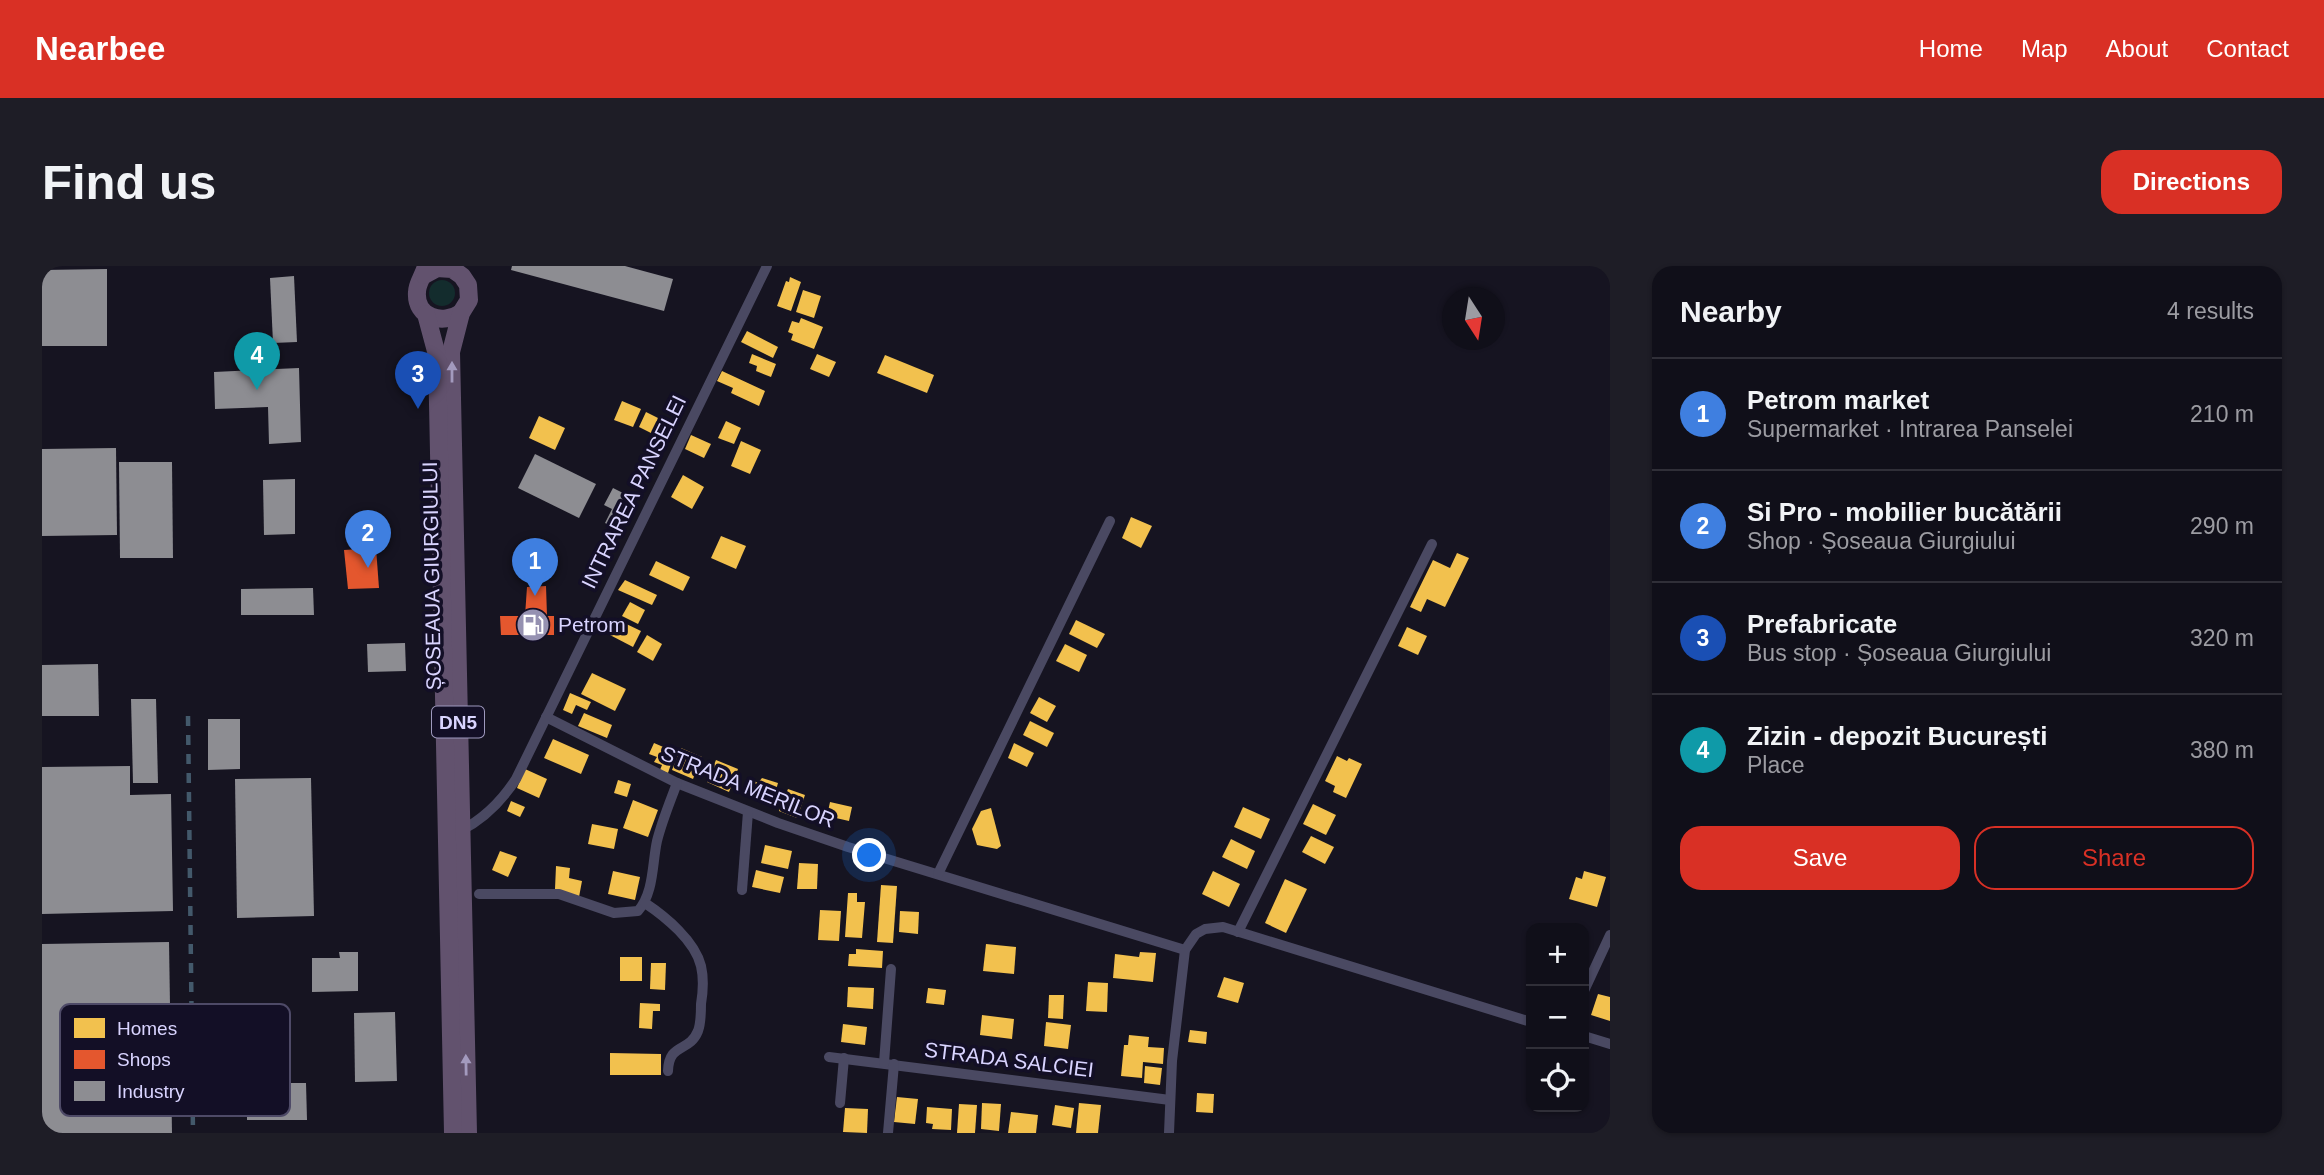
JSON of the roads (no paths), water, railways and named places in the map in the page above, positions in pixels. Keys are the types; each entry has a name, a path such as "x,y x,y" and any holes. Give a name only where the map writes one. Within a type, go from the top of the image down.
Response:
{"highway":[{"name":"ȘOSEAUA GIURGIULUI","path":"453,1133 437,355 426,314 419,305 416,294 425,271 444,267 458,269 466,280 469,292 452,352 468,1133"},
{"path":"426,314 440,320 461,313"}],"street":[{"name":"INTRAREA PANSELEI","path":"460,831 477,822 505,796 516,779 766,266"},
{"path":"938,874 1110,521"},
{"path":"1238,932 1432,544"},
{"name":"STRADA MERILOR","path":"546,717 677,783 748,812 848,847 1185,950"},
{"path":"479,894 559,894 614,913 638,911 645,903 658,839 677,783"},
{"path":"742,890 748,812"},
{"path":"645,903 681,934 697,955 702,967 698,1031 692,1040 668,1058 668,1072"},
{"path":"1169,1133 1176,1024 1185,950 1196,934 1206,929 1223,927 1526,1020"},
{"path":"1586,986 1610,935"},
{"path":"888,1133 891,969"},
{"path":"1589,1038 1610,1044"},
{"name":"STRADA SALCIEI","path":"829,1056 1170,1100"},
{"path":"840,1103 844,1058"}],"railway":[{"path":"188,716 191,1004"},
{"path":"193,1116 193,1133"}],"place":[{"name":"Zizin - depozit București","path":"257,390"},
{"name":"Prefabricate","path":"418,409"},
{"name":"Si Pro - mobilier bucătării","path":"368,568"},
{"name":"Petrom market","path":"535,596"},
{"name":"Petrom","path":"533,625"}]}
